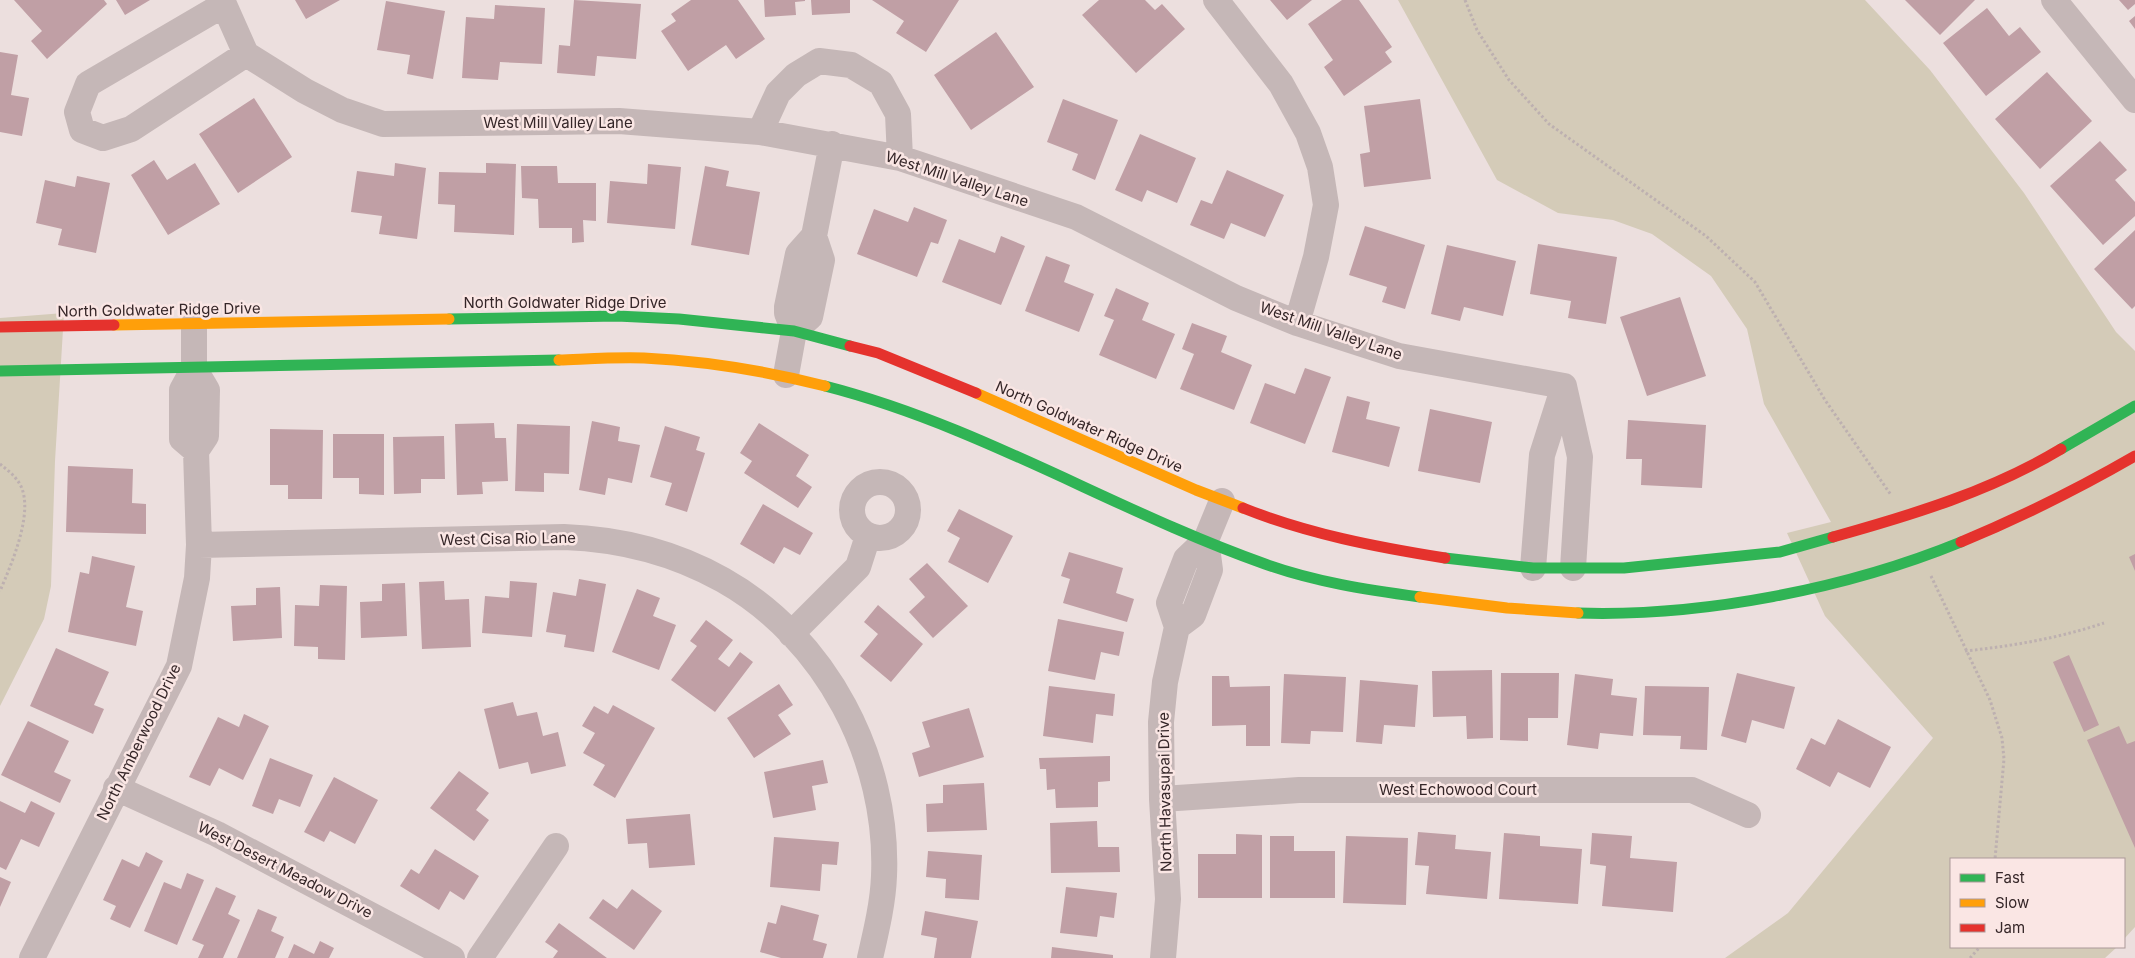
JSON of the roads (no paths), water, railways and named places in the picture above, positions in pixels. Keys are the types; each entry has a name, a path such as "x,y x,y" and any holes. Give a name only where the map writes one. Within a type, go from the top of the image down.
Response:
{"street":[{"path":"1216,0 1281,84 1308,133 1320,167 1326,204 1316,257 1297,323"},
{"path":"2054,0 2135,100"},
{"path":"222,3 246,54 131,129 103,138 82,130 77,112 88,84 222,3"},
{"name":"West Mill Valley Lane","path":"246,54 305,91 342,110 383,124 619,122 760,132 900,158 1076,217 1236,298 1297,323 1399,356 1564,386"},
{"path":"760,132 778,93 796,75 819,61 851,65 881,83 898,114 900,158"},
{"path":"786,375 794,331 810,317 822,260 814,236 832,144"},
{"name":"North Goldwater Ridge Drive","path":"0,328 617,316 679,319 794,331 878,353 931,372 1222,501 1270,519 1370,546 1463,561 1533,568 1624,568 1780,552 1918,513 2002,479 2042,460 2135,406"},
{"path":"194,324 194,368"},
{"path":"0,370 194,368 642,358 683,360 786,375 855,393 964,432 1206,540 1267,565 1362,589 1499,609 1560,613 1631,613 1733,602 1811,588 1902,563 2038,510 2072,493 2135,456"},
{"name":"North Amberwood Drive","path":"32,958 179,666 197,578 199,545 196,452 206,436 207,390 194,368"},
{"path":"1533,568 1542,455 1564,386"},
{"path":"1564,386 1580,458 1573,568"},
{"name":"North Havasupai Drive","path":"1163,958 1168,898 1162,799 1161,722 1165,682 1177,627 1193,614 1210,570 1206,540 1222,501"},
{"name":"West Cisa Rio Lane","path":"199,545 564,536 597,538 640,547 684,562 723,580 752,600 791,634 836,692 856,730 870,765 880,807 884,876 870,958"},
{"path":"791,634 858,567 868,536"},
{"name":"West Desert Meadow Drive","path":"116,788 217,834 452,958"},
{"name":"West Echowood Court","path":"1162,799 1299,790 1692,790 1748,815"},
{"path":"480,958 556,846"}]}
